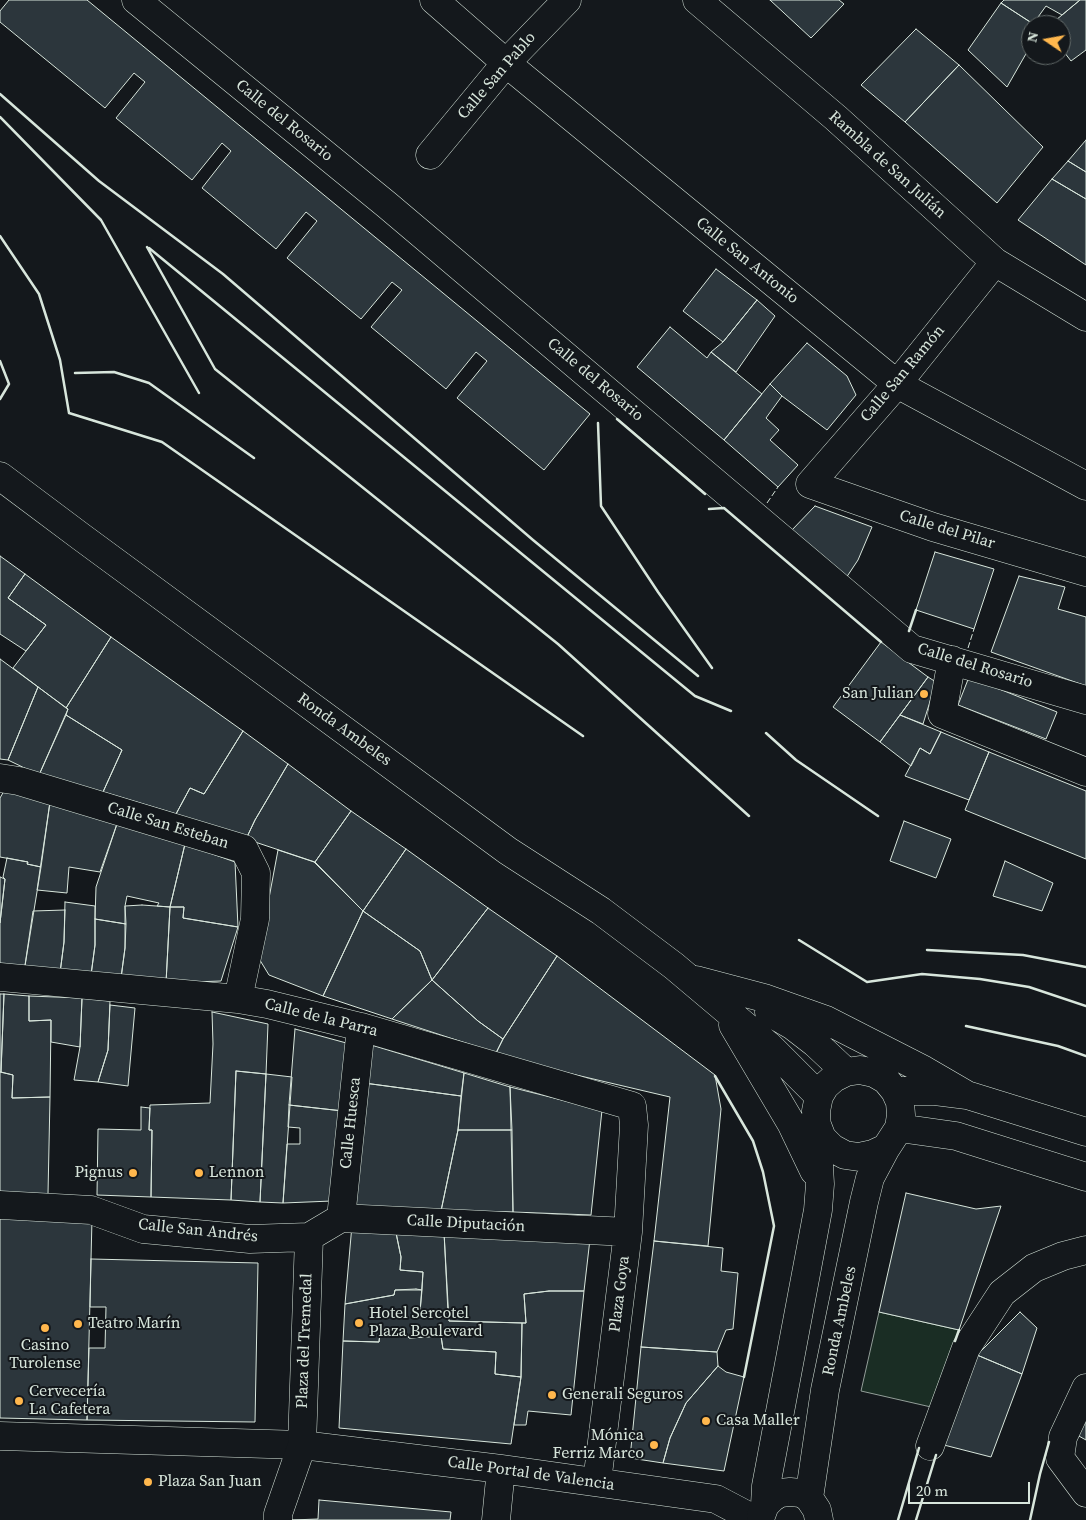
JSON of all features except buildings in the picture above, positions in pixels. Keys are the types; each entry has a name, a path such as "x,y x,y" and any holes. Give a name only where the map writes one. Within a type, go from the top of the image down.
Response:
{"street":[{"name":"Calle del Rosario","path":"136,0 409,224 912,649 1086,700"},
{"name":"Calle San Antonio","path":"434,0 506,63 897,384 1086,486"},
{"name":"Calle San Pablo","path":"430,155 506,63 567,0"},
{"name":"Rambla de San Julián","path":"697,0 836,118 995,262 1086,317"},
{"name":"Calle San Ramón","path":"810,484 897,384 995,262"},
{"name":"Ronda Ambeles","path":"0,476 508,851 601,911 691,979 722,997 793,1026 815,1042 846,1072"},
{"name":"Calle del Pilar","path":"810,484 933,527 1086,572"},
{"path":"952,660 942,714 1086,772"},
{"name":"Calle San Esteban","path":"0,778 19,781 244,849 256,874 255,919 238,999"},
{"name":"Calle de la Parra","path":"0,977 238,999 267,1004 361,1027 632,1106"},
{"name":"Ronda Ambeles","path":"722,997 764,998 826,1020 924,1070 967,1095"},
{"name":"Ronda Ambeles","path":"722,997 819,1096"},
{"name":"Ronda Ambeles","path":"722,997 791,1123 820,1184"},
{"name":"Calle Huesca","path":"340,1218 361,1027"},
{"path":"760,1515 785,1377 815,1231 820,1184 816,1111 819,1096 830,1082 846,1072 860,1070 874,1073 886,1080 895,1091 935,1091 967,1095 1086,1132"},
{"name":"Ronda Ambeles","path":"814,1509 825,1390 870,1178 893,1138 900,1109 895,1091"},
{"name":"Plaza Goya","path":"598,1482 628,1232 634,1124 632,1106"},
{"path":"817,1125 822,1138 832,1148 845,1155 859,1157 873,1154 893,1138 956,1136 1086,1177"},
{"name":"Calle San Andrés","path":"0,1205 91,1210 143,1228 250,1239 309,1236"},
{"path":"309,1236 340,1218"},
{"name":"Calle Diputación","path":"340,1218 628,1232"},
{"name":"Plaza del Tremedal","path":"302,1445 309,1236"},
{"path":"930,1446 966,1348 1002,1293 1034,1268 1063,1256 1086,1250"},
{"path":"1086,1388 1063,1437 1060,1458 1086,1493"},
{"name":"Calle Portal de Valencia","path":"0,1436 302,1445 501,1469 716,1499 760,1515"},
{"path":"278,1520 278,1514 302,1445"},
{"path":"496,1520 501,1469"},
{"name":"Ronda Ambeles","path":"760,1515 772,1498 780,1493 800,1494 814,1509"}],"green space":[{"path":"879,1312 959,1330 931,1407 861,1391"}],"fence":[{"path":"767,503 778,487"},
{"path":"968,648 974,629"}],"wall":[{"path":"0,94 99,181 223,274 533,540 698,676"},
{"path":"0,117 101,220 199,393"},
{"path":"0,236 39,294 60,360 69,413 162,442 583,736"},
{"path":"147,247 215,369 558,644 749,816"},
{"path":"149,248 695,696 731,711"},
{"path":"0,361 9,384 0,399"},
{"path":"75,373 114,372 149,383 254,458"},
{"path":"617,419 705,494"},
{"path":"598,423 601,506 658,592 712,668"},
{"path":"709,509 724,508 881,642"},
{"path":"909,631 916,610"},
{"path":"766,733 796,760 878,816"},
{"path":"799,940 867,982 922,974 980,979 1029,987 1086,1006"},
{"path":"927,950 1023,955 1086,967"},
{"path":"966,1026 1058,1046 1086,1056"},
{"path":"715,1076 753,1141 763,1172 774,1226 744,1377"},
{"path":"955,1341 959,1330"},
{"path":"1030,1520 1049,1442"},
{"path":"898,1520 919,1448"},
{"path":"916,1520 936,1455"}],"place":[{"name":"San Julian","path":"924,694"},
{"name":"Pignus","path":"133,1173"},
{"name":"Lennon","path":"199,1173"},
{"name":"Hotel Sercotel Plaza Boulevard","path":"359,1323"},
{"name":"Teatro Marín","path":"78,1324"},
{"name":"Casino Turolense","path":"45,1328"},
{"name":"Generali Seguros","path":"552,1395"},
{"name":"Cervecería La Cafetera","path":"19,1401"},
{"name":"Casa Maller","path":"706,1421"},
{"name":"Mónica Ferriz Marco","path":"654,1445"},
{"name":"Plaza San Juan","path":"148,1482"}]}
